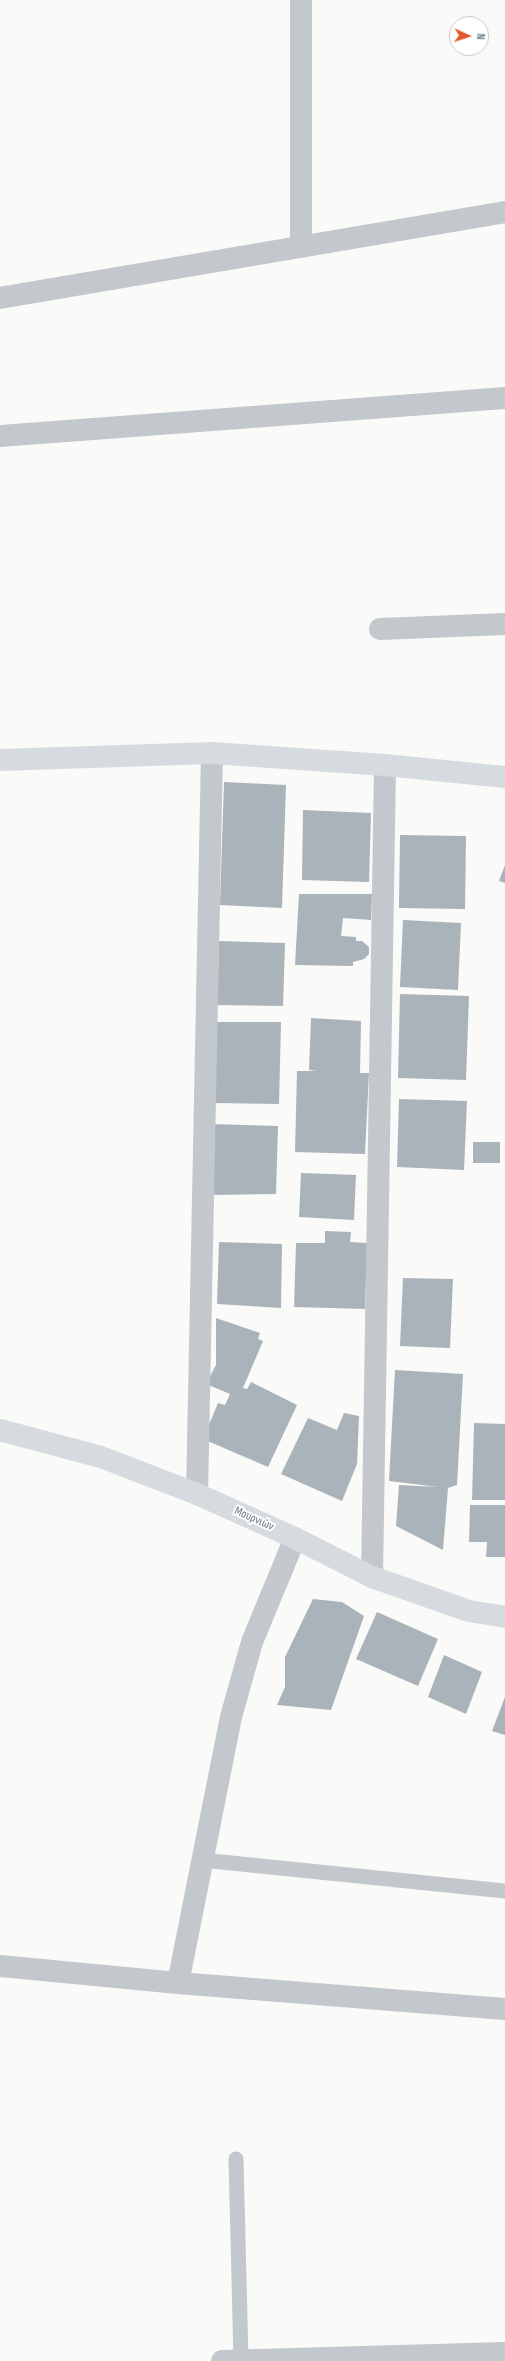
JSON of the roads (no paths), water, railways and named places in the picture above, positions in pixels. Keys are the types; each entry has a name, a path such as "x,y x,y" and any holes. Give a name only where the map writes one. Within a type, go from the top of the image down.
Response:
{"main road":[{"path":"0,760 212,753 505,777"},
{"name":"Μουρνιών","path":"0,1430 101,1457 197,1494 295,1538 372,1577 469,1611 505,1617"}],"street":[{"path":"301,0 301,247"},
{"path":"0,298 505,212"},
{"path":"0,436 505,398"},
{"path":"380,629 505,624"},
{"path":"197,1494 212,753"},
{"path":"372,1577 385,766"},
{"path":"178,1983 231,1717 250,1649 295,1538"},
{"path":"0,1966 178,1983 505,2009"},
{"path":"231,2361 384,2359 505,2353"}],"lane":[{"path":"202,1860 505,1891"},
{"path":"231,2361 236,2159"}]}
